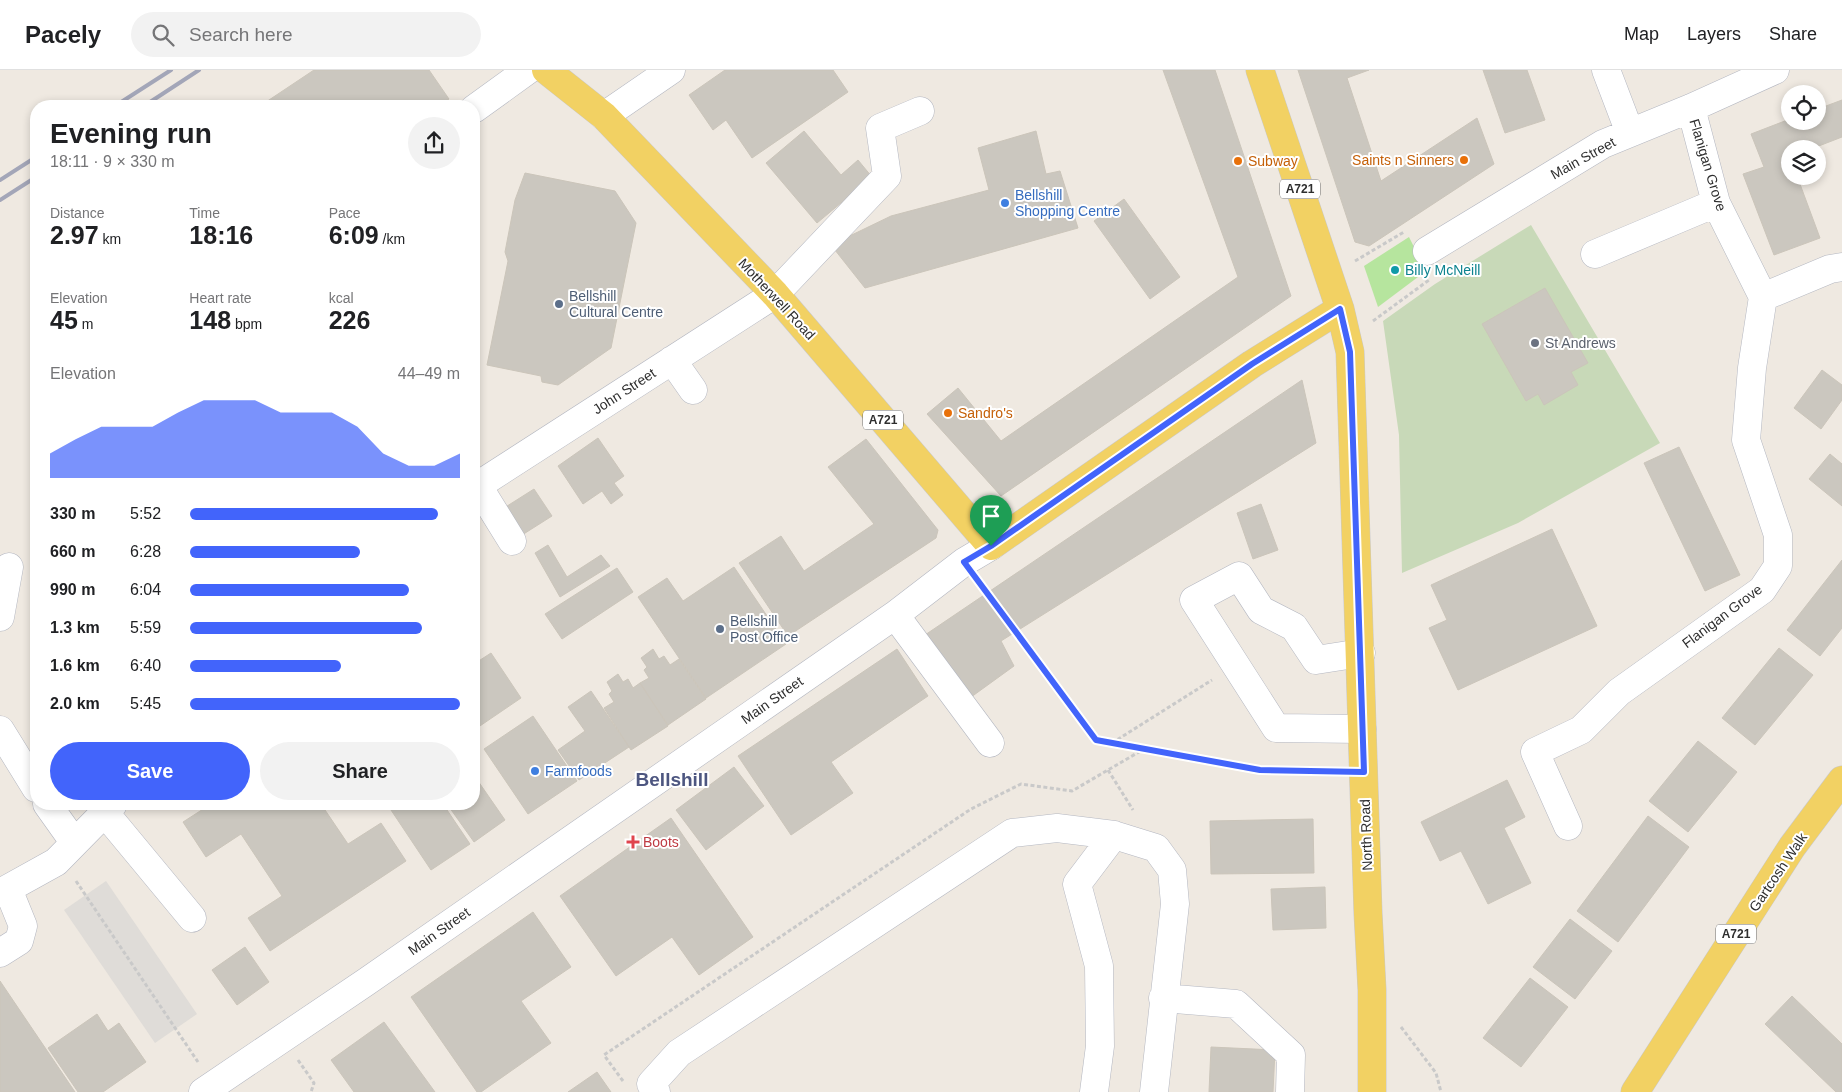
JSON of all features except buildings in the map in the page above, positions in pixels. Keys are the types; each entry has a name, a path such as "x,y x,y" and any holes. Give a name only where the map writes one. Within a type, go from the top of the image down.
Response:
{"main road":[{"name":"Motherwell Road","path":"546,70 604,116 775,294 991,546"},
{"name":"A721","path":"1260,70 1340,309"},
{"name":"Main Street","path":"991,546 1252,364 1340,309"},
{"name":"North Road","path":"1340,309 1350,352 1372,990 1372,1092"},
{"name":"Gartcosh Walk","path":"1635,1092 1792,848 1842,780"}],"street":[{"path":"480,105 528,70"},
{"path":"604,116 671,70"},
{"path":"1606,70 1630,133"},
{"name":"Main Street","path":"1427,251 1603,144 1691,108 1775,70"},
{"name":"Flanigan Grove","path":"1568,826 1535,752 1581,730 1619,692 1762,590 1778,566 1778,535 1746,440 1752,368 1763,296 1716,203 1691,108"},
{"name":"John Street","path":"480,484 775,294 887,176 880,128 920,111"},
{"path":"1595,254 1716,203"},
{"path":"1763,296 1830,269 1842,267"},
{"path":"672,360 693,390"},
{"path":"480,493 512,541"},
{"name":"Main Street","path":"208,1088 895,615 964,562 991,546"},
{"path":"0,617 9,567"},
{"path":"1361,653 1316,660 1294,627 1260,610 1239,576 1194,600 1276,728 1362,729"},
{"path":"895,615 990,743"},
{"path":"0,730 30,778"},
{"path":"51,810 74,842"},
{"path":"0,953 19,941 23,926 4,891 56,862 107,810"},
{"path":"111,810 192,918"},
{"path":"656,1092 651,1084 679,1053 1012,833 1057,828 1114,835 1156,848 1172,870 1175,904 1154,1092"},
{"path":"1094,1092 1100,1046 1099,966 1077,884 1114,835"},
{"path":"1163,998 1236,1004 1291,1055 1290,1092"}],"path":[{"path":"1355,261 1408,230 1427,251 1434,277 1374,321"},
{"path":"964,562 1096,740 1260,770 1364,772"},
{"path":"1112,743 1235,664"},
{"path":"625,1085 604,1055 971,809 1020,784 1072,791 1144,749"},
{"path":"56,862 73,876 208,1088"},
{"path":"1372,990 1436,1073 1441,1092"},
{"path":"283,1038 314,1082 311,1092"}],"green space":[{"path":"1531,225 1660,443 1518,523 1402,573 1399,435 1383,321 1435,284"},
{"path":"1409,237 1426,271 1378,307 1364,266"}],"shaded area":[{"path":"106,881 197,1014 155,1043 64,910"}],"railway":[{"path":"124,100 171,70"},
{"path":"153,100 199,70"},
{"path":"0,180 30,161"},
{"path":"0,200 30,181"}],"place":[{"name":"Saints n Sinners","path":"1464,160"},
{"name":"Subway","path":"1238,161"},
{"name":"Bellshill Shopping Centre","path":"1005,203"},
{"name":"Billy McNeill","path":"1395,270"},
{"name":"Bellshill Cultural Centre","path":"559,304"},
{"name":"St Andrews","path":"1535,343"},
{"name":"Sandro's","path":"948,413"},
{"name":"Bellshill Post Office","path":"720,629"},
{"name":"Farmfoods","path":"535,771"},
{"name":"Boots","path":"633,842"}],"district":[{"name":"Bellshill","path":"672,779"}],"route":[{"path":"1340,309 1350,352 1352,385 1364,772 1260,770 1096,740 964,562 991,546 1252,364 1340,309"}]}
